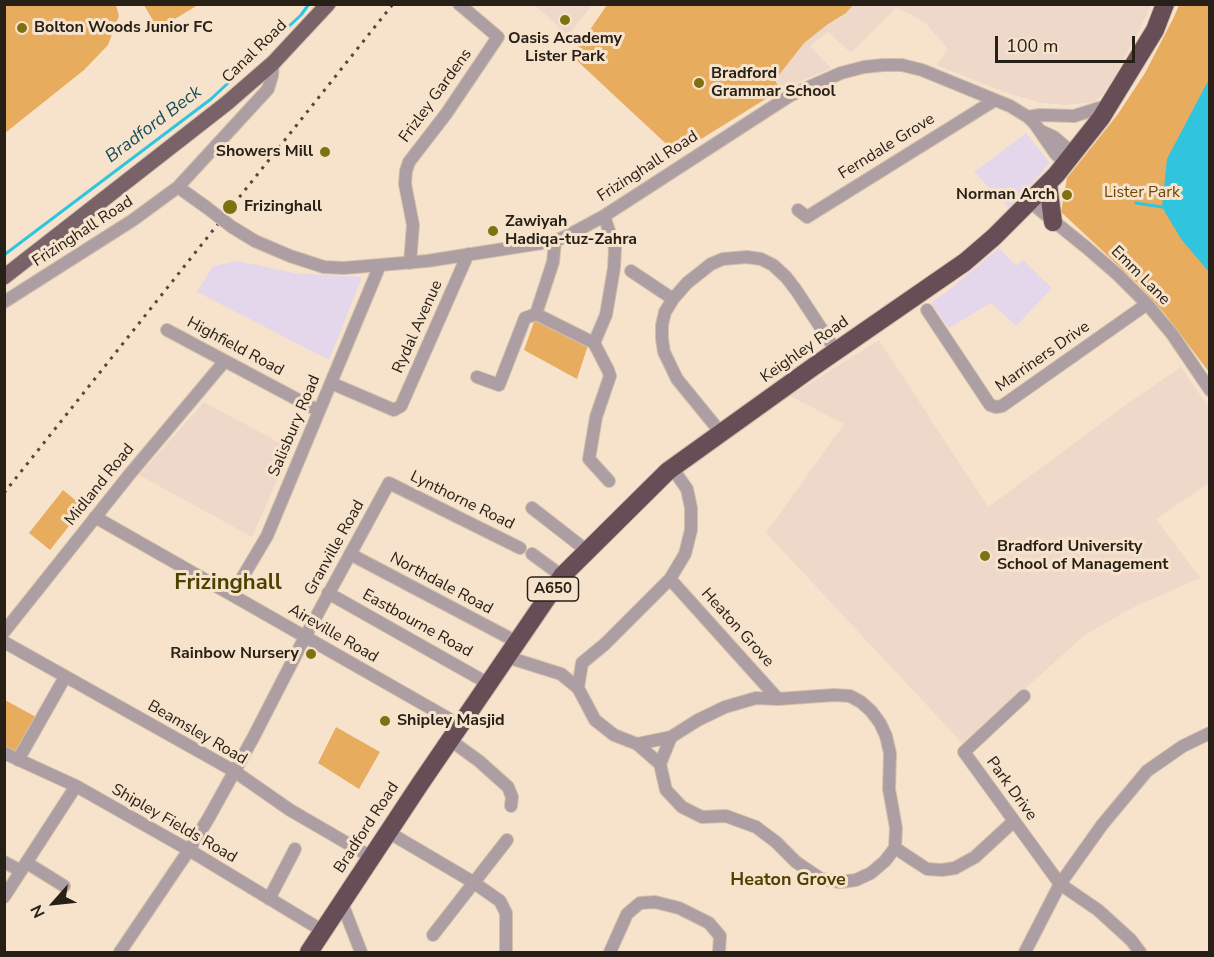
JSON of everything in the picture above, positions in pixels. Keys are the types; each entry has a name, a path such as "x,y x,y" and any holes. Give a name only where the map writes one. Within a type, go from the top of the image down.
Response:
{"highway":[{"name":"Keighley Road","path":"455,733 562,576 672,468 965,262 1048,184 1110,105 1155,30 1165,4"},
{"path":"1048,184 1053,222"},
{"name":"Bradford Road","path":"309,952 455,733"}],"main road":[{"name":"Canal Road","path":"4,277 227,103 273,63 328,4"}],"street":[{"name":"Frizley Gardens","path":"410,263 413,225 405,184 405,171 409,162 446,114 498,37 459,4"},
{"name":"Frizinghall Road","path":"4,302 133,220 178,187 268,89 273,63"},
{"name":"Frizinghall Road","path":"178,187 255,241 324,267 344,268 410,263 555,241 603,216 790,95 840,73 864,67 902,65 946,79 1028,117 1041,131 1055,153 1069,159"},
{"name":"Ferndale Grove","path":"798,210 807,217 995,100"},
{"path":"1028,117 1074,116 1110,105"},
{"name":"Emm Lane","path":"1029,202 1118,275 1147,304 1172,334 1209,390"},
{"path":"594,343 606,315 614,268 615,248 603,216"},
{"path":"536,314 553,262 555,241"},
{"name":"Rydal Avenue","path":"331,383 394,410 401,406 468,254"},
{"path":"721,433 677,379 664,352 662,325 665,312 673,299 698,274 723,259 747,256 774,265 786,276 836,351"},
{"name":"Salisbury Road","path":"232,595 267,536 380,265"},
{"path":"631,271 673,299"},
{"name":"Marriners Drive","path":"927,310 990,405 996,407 1002,406 1147,304"},
{"path":"477,376 499,386 525,318 536,314 594,343 610,376 596,417 589,459 609,481"},
{"name":"Highfield Road","path":"167,330 319,411"},
{"name":"Midland Road","path":"4,632 224,362"},
{"path":"561,674 582,663 605,644 670,579 685,554 691,530 691,508 687,489 672,468"},
{"name":"Lynthorne Road","path":"389,483 520,548"},
{"name":"Granville Road","path":"120,952 189,850 254,738 328,593 389,483"},
{"path":"532,508 586,550"},
{"name":"Aireville Road","path":"95,518 305,637 455,733 478,761 508,788 512,797 511,806"},
{"name":"Northdale Road","path":"350,554 512,650"},
{"path":"532,554 562,576"},
{"name":"Heaton Grove","path":"670,579 778,699"},
{"name":"Eastbourne Road","path":"328,593 489,684"},
{"name":"Beamsley Road","path":"4,642 234,771 290,810 371,857"},
{"path":"512,650 561,674 578,688 595,720 614,735 637,744 660,764"},
{"path":"578,688 582,663"},
{"path":"18,760 65,677"},
{"path":"637,744 671,737 725,707 756,698 850,696 872,711 886,736 890,753 889,789 896,828 895,848 871,873 856,880 840,882 821,879 796,862 776,842 756,827 726,816 702,817 682,807 666,790 660,764 671,737"},
{"name":"Park Drive","path":"1024,696 964,752 1060,884 1098,910 1131,940 1140,952"},
{"path":"1025,952 1060,884 1102,825 1147,771 1183,746 1209,733"},
{"name":"Shipley Fields Road","path":"4,753 76,786 189,850 323,932"},
{"path":"4,897 76,786"},
{"path":"895,848 927,869 955,868 975,857 1014,821"},
{"path":"388,832 473,882 500,901 506,913 506,952"},
{"path":"433,935 507,840"},
{"path":"269,899 295,849"},
{"path":"4,862 24,867 64,886"},
{"path":"610,952 627,914 640,903 655,902 679,908 709,923 720,936 719,952"},
{"path":"342,903 361,952"}],"shaded area":[{"name":"Oasis Academy Lister Park","path":"535,5 592,5 568,36"},
{"name":"Bradford Grammar School","path":"607,5 1151,5 1114,77 1103,94 1094,102 1067,105 1041,103 999,90 936,65 948,49 926,24 896,8 851,53 828,32 810,46 831,68 780,90 677,154 572,56"},
{"path":"1026,133 1050,163 1009,208 974,172"},
{"path":"999,248 1016,266 1023,260 1052,288 1016,326 991,303 949,328 931,303"},
{"path":"238,261 295,273 362,277 329,360 197,292 213,266"},
{"name":"Bradford University School of Management","path":"879,340 988,507 1181,367 1209,408 1209,483 1156,519 1200,578 1130,609 1085,635 963,744 766,533 844,424 790,396"},
{"path":"204,402 291,449 252,537 139,475"}],"green space":[{"path":"4,5 116,5 119,16 108,45 84,70 5,133"},
{"path":"144,5 198,5 158,29"},
{"path":"607,5 853,5 846,13 804,43 775,80 780,90 677,154 572,56"},
{"name":"Lister Park","path":"1179,5 1209,5 1209,372 1165,314 1137,283 1061,212 1067,178 1118,114 1145,73"},
{"path":"535,319 588,345 577,379 524,350"},
{"path":"63,490 84,507 50,550 29,533"},
{"path":"5,700 36,717 16,753 5,746"},
{"path":"336,727 380,752 359,789 318,763"}],"water":[{"path":"1209,79 1210,272 1181,239 1162,207 1167,159"}],"waterway":[{"name":"Bradford Beck","path":"4,255 211,99 301,15 309,4"},
{"path":"1136,203 1162,207"}],"railway":[{"path":"4,493 393,4"}],"place":[{"name":"Oasis Academy Lister Park","path":"565,20"},
{"name":"Bolton Woods Junior FC","path":"22,28"},
{"name":"Bradford Grammar School","path":"699,83"},
{"name":"Showers Mill","path":"325,152"},
{"name":"Norman Arch","path":"1067,195"},
{"name":"Frizinghall","path":"230,207"},
{"name":"Zawiyah Hadiqa-tuz-Zahra","path":"493,231"},
{"name":"Bradford University School of Management","path":"985,556"},
{"name":"Rainbow Nursery","path":"311,654"},
{"name":"Shipley Masjid","path":"385,721"}],"district":[{"name":"Frizinghall","path":"228,584"},
{"name":"Heaton Grove","path":"788,881"}]}
